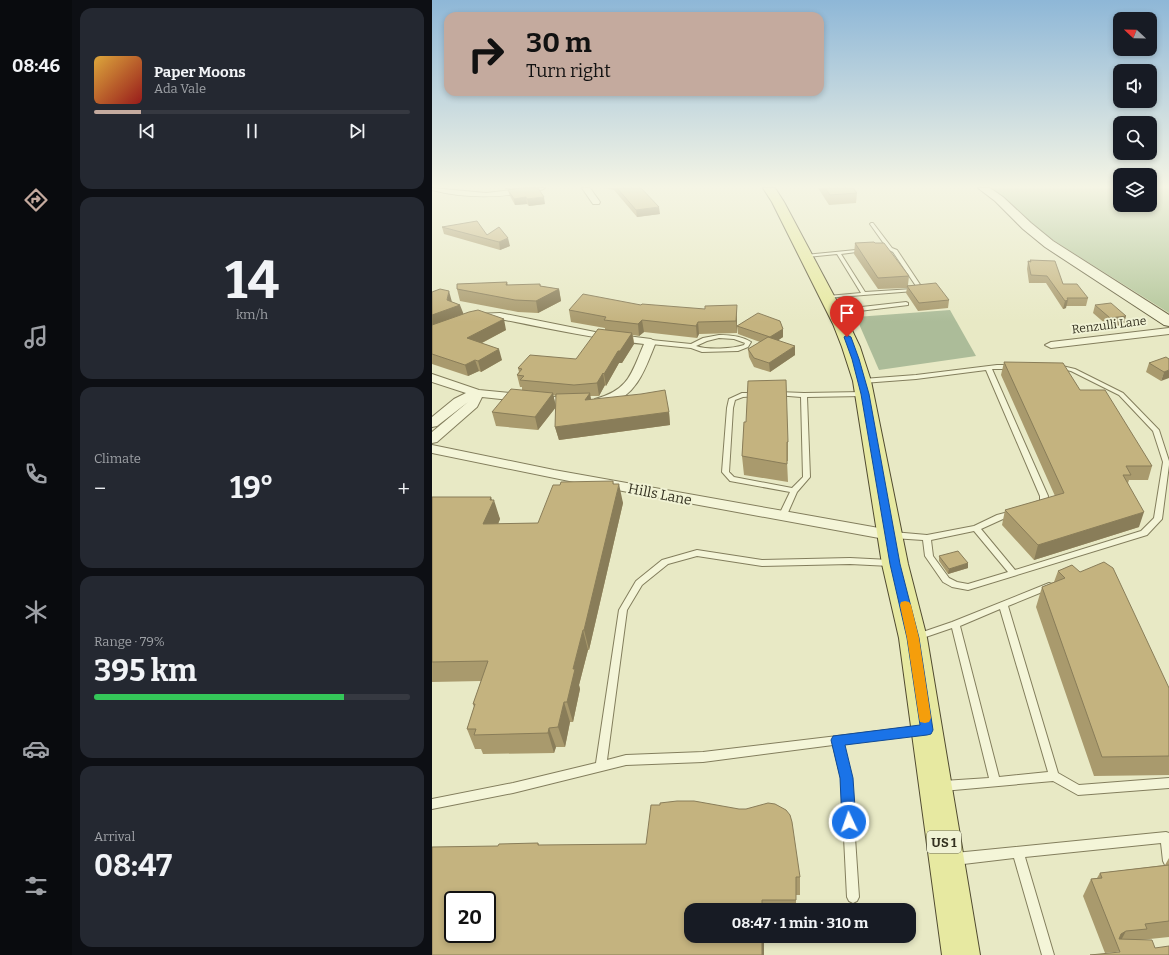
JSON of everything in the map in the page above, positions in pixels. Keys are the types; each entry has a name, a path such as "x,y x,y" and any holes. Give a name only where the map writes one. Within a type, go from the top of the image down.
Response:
{"main road":[{"name":"US 1","path":"794,233 852,347 864,388 895,564 913,638 961,955"}],"street":[{"path":"1034,233 1049,244 1169,322"},
{"path":"432,378 477,393 587,403 612,398 630,387 651,342 595,335 500,316 485,316 464,320"},
{"name":"Renzulli Lane","path":"1051,345 1169,331"},
{"path":"432,423 458,402 477,393"},
{"path":"432,439 473,404 477,393"},
{"name":"Hills Lane","path":"432,449 477,460 782,517 890,534"}],"lane":[{"path":"831,305 864,294 914,290 920,286 895,251 890,248 878,233"},
{"path":"876,250 890,248"},
{"path":"806,256 869,250"},
{"path":"839,254 864,294"},
{"path":"831,305 906,304"},
{"path":"651,342 692,346 702,350 738,349 746,346 748,342 732,337 710,338 692,346"},
{"path":"794,491 732,478 724,472 732,399 742,395 804,395 864,388 916,377 988,368 1018,367"},
{"path":"927,538 929,556 946,580 955,585 968,587 1144,533 1158,519 1166,462 1156,430 1121,394 1073,370 1054,367"},
{"path":"890,534 908,538 927,538 976,528 1000,516 1044,503 1044,496 988,368"},
{"path":"782,517 794,491 807,477 804,395"},
{"path":"976,528 1013,573"},
{"path":"601,766 623,610 639,583 665,562 697,553 762,563 850,562 895,564"},
{"path":"913,638 955,624 1054,584"},
{"path":"1003,604 1054,776"},
{"path":"955,624 995,782"},
{"path":"432,804 513,788 626,760 703,757 927,730"},
{"path":"838,740 846,778 853,897"},
{"path":"935,786 1054,776 1078,790 1169,783"},
{"path":"946,860 1168,840 1169,861"},
{"path":"1018,853 1048,955"}],"green space":[{"path":"1043,233 1169,233 1169,313"},
{"path":"950,310 976,356 879,370 856,317"}],"building":[{"path":"463,233 485,233 487,235 491,233 504,233 508,238 499,242"},
{"path":"855,243 884,243 909,276 878,278"},
{"path":"1030,260 1055,261 1063,284 1077,284 1088,298 1067,298 1068,300 1065,301 1047,276 1031,275 1028,261 1031,262"},
{"path":"507,282 506,285 540,284 540,286 559,289 536,301 515,300 457,289 457,284"},
{"path":"936,283 949,300 919,303 907,286"},
{"path":"440,289 449,291 447,300 460,305 432,315 432,292"},
{"path":"583,294 641,305 705,309 705,306 737,305 736,321 698,322 696,326 642,320 638,324 604,320 606,317 569,310"},
{"path":"1111,303 1126,316 1110,318 1095,305"},
{"path":"478,310 504,319 467,338 499,349 478,361 475,360 465,365 432,354 432,325"},
{"path":"758,313 780,321 783,329 770,337 737,326"},
{"path":"598,329 632,333 597,383 574,385 520,380 524,376 517,375 522,369 518,368 530,355 576,359"},
{"path":"768,337 795,346 769,363 754,358 748,349"},
{"path":"1166,357 1169,359 1169,370 1164,372 1149,363"},
{"path":"1004,362 1063,363 1080,390 1105,390 1152,466 1126,466 1131,475 1123,475 1144,512 1038,545 1005,510 1064,493"},
{"path":"786,380 788,442 787,464 742,456 744,422 746,422 748,381"},
{"path":"511,389 553,393 535,417 492,412"},
{"path":"665,390 669,412 555,427 556,394 590,393 585,400"},
{"path":"613,481 613,484 619,484 584,630 573,669 575,669 567,702 564,702 558,727 549,728 548,733 474,735 476,729 467,729 475,704 473,704 488,661 432,662 432,497 491,497 490,500 494,500 483,524 538,523 553,485 560,485 561,482"},
{"path":"958,551 968,563 949,569 939,556"},
{"path":"1104,562 1113,568 1169,688 1169,756 1102,757 1042,587 1065,578 1058,571 1072,565 1080,572"},
{"path":"677,801 694,801 746,809 768,803 775,804 786,810 790,815 800,877 796,877 796,900 762,900 762,903 684,903 684,943 762,943 762,955 432,955 432,847 498,846 499,844 538,843 538,845 646,844 651,805 660,805 660,803"},
{"path":"1169,865 1169,921 1145,924 1147,929 1126,931 1121,934 1119,939 1152,940 1155,948 1169,946 1169,955 1090,955 1120,952 1091,879 1102,878 1100,873"}],"slow traffic":[{"path":"905,605 913,638 925,718"}],"route":[{"path":"847,337 856,359 865,394 895,564 913,638 927,730 838,740 846,778 849,822"}]}
